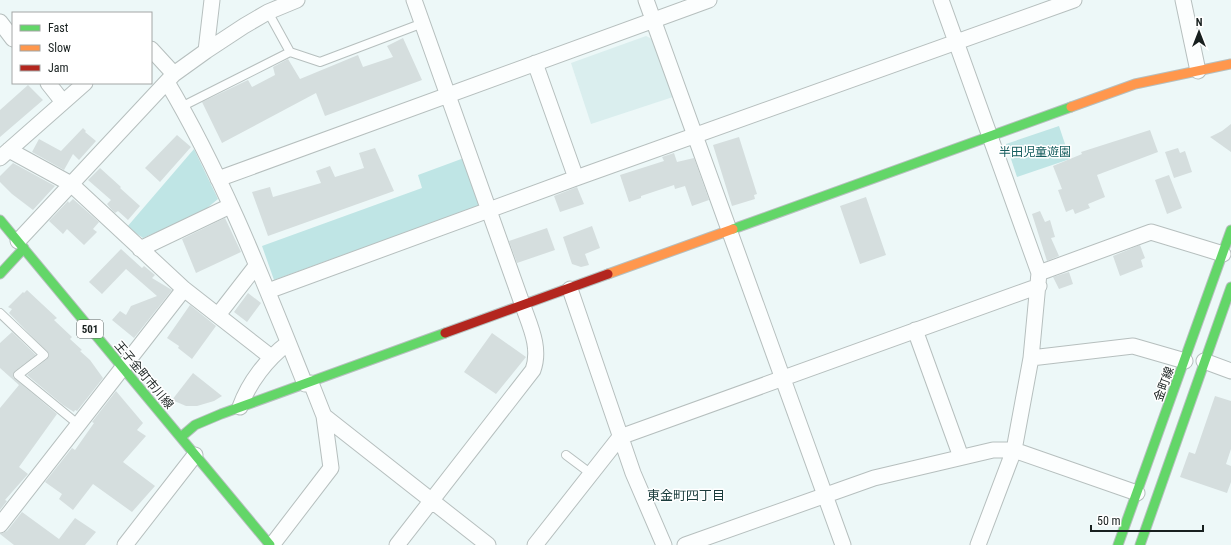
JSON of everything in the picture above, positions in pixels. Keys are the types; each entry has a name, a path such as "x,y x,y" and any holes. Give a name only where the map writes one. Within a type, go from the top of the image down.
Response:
{"street":[{"path":"206,50 212,0"},
{"path":"0,274 21,245 71,184 171,78 206,50 268,12 297,0"},
{"path":"397,545 533,370 537,360 537,349 523,306 414,0"},
{"path":"646,0 823,495 843,545"},
{"path":"218,179 708,0"},
{"path":"941,0 1039,279 1031,358 1014,450 978,545"},
{"path":"268,291 576,178 1074,0"},
{"path":"1183,0 1198,71"},
{"path":"0,22 12,38"},
{"path":"152,50 171,78 181,106 192,124 218,179 268,291 288,342 324,416 331,468 271,545"},
{"path":"535,63 576,178"},
{"path":"181,438 195,425 240,407 308,384 1135,84 1231,64"},
{"path":"49,84 63,102"},
{"path":"84,84 5,154 71,184 184,290 271,357"},
{"path":"140,249 230,206"},
{"name":"王子金町市川線","path":"0,220 271,545"},
{"name":"金町線","path":"1118,545 1231,230"},
{"path":"535,545 590,473 620,437 915,330 1151,232 1222,254"},
{"path":"218,316 256,266"},
{"path":"1140,545 1231,287"},
{"path":"570,289 633,473 664,545"},
{"path":"0,525 184,290"},
{"path":"915,330 961,457"},
{"path":"240,407 246,391 271,357 288,342"},
{"path":"1031,358 1133,346 1185,361"},
{"path":"1204,361 1231,372"},
{"path":"324,416 488,545"},
{"path":"685,545 874,478 993,450 1014,450 1137,493"},
{"path":"125,545 195,455"}],"lane":[{"path":"268,12 290,52 320,62 423,23"},
{"path":"181,106 290,52"},
{"path":"0,313 44,355 18,375 79,425"},
{"path":"566,455 590,473"}],"shaded area":[{"path":"646,36 652,39 673,97 591,124 571,63"}],"green space":[{"name":"半田児童遊園","path":"1059,126 1070,159 1017,177 1006,144"},
{"path":"194,149 218,199 201,213 143,238 127,227"},
{"path":"464,158 481,205 274,280 262,246 422,188 418,175"}],"building":[{"path":"403,38 422,80 325,116 316,93 222,143 202,102 248,80 252,87 275,75 273,67 288,59 300,79 358,55 363,67 393,57 387,46"},
{"path":"28,85 43,100 0,137 0,110"},
{"path":"1231,124 1231,152 1210,137 1222,131"},
{"path":"83,128 86,131 85,132 96,141 79,160 73,154 64,170 32,152 39,139 61,151"},
{"path":"1150,130 1158,152 1097,175 1105,197 1088,204 1090,208 1075,214 1073,209 1066,212 1058,190 1062,189 1053,166 1082,154 1081,152"},
{"path":"177,135 191,147 160,182 145,168"},
{"path":"739,137 757,194 754,195 755,199 732,206 713,145"},
{"path":"375,148 394,191 268,236 252,192 270,187 273,197 321,183 316,171 330,166 335,177 364,168 359,153"},
{"path":"1178,148 1180,153 1185,151 1192,172 1174,178 1165,152"},
{"path":"674,153 677,162 694,158 709,200 692,206 685,186 675,189 674,185 641,196 641,198 629,202 620,175 664,161 662,157"},
{"path":"13,163 55,186 33,210 12,194 0,182 0,176"},
{"path":"100,168 140,206 128,220 118,211 115,213 111,209 107,204 111,200 88,180"},
{"path":"1169,175 1182,208 1167,214 1155,180"},
{"path":"577,187 584,204 560,212 554,196"},
{"path":"866,197 886,255 860,264 840,206"},
{"path":"73,199 99,222 93,229 97,232 84,245 67,229 63,234 49,221 68,201 69,203"},
{"path":"1040,211 1045,222 1050,220 1055,237 1051,238 1059,256 1047,261 1032,214"},
{"path":"225,218 241,252 196,273 182,239"},
{"path":"592,226 600,248 585,254 589,265 581,267 572,264 563,237"},
{"path":"547,228 555,250 517,263 509,241"},
{"path":"1140,245 1145,258 1141,260 1143,267 1120,276 1113,256"},
{"path":"121,249 142,268 144,266 155,275 152,278 172,290 134,338 112,320 120,311 126,315 131,306 157,296 126,269 102,294 89,282"},
{"path":"1069,272 1073,284 1059,289 1053,277"},
{"path":"27,290 57,318 54,320 72,337 70,339 82,350 80,351 90,360 103,378 77,411 75,410 74,412 63,405 27,375 47,359 49,354 9,313 12,309 8,307"},
{"path":"248,293 261,303 247,322 234,312"},
{"path":"190,305 216,326 192,359 178,348 179,346 167,338"},
{"path":"12,332 36,355 15,371 13,377 57,414 19,467 28,474 5,500 7,501 0,510 0,408 19,385 0,368 0,343"},
{"path":"492,333 526,357 496,394 464,372"},
{"path":"193,373 222,396 214,401 197,406 186,406 172,400"},
{"path":"116,391 143,423 137,430 146,436 123,462 155,486 132,512 93,484 73,510 59,499 62,494 45,482 72,448 75,450 94,423 92,422"},
{"path":"1215,396 1231,401 1231,449 1226,464 1231,466 1231,482 1227,493 1180,477 1189,452 1195,454"},
{"path":"22,512 59,539 75,518 96,532 85,545 14,545 0,534 7,531"}],"traffic: fast":[{"path":"733,229 1071,107"},
{"path":"0,220 270,545"},
{"path":"1118,545 1231,230"},
{"path":"0,274 24,248"},
{"path":"1140,545 1231,287"},
{"path":"181,437 195,425 221,414 445,333"}],"traffic: slow":[{"path":"1071,107 1135,84 1231,64"},
{"path":"608,274 733,229"}],"traffic: jam":[{"path":"445,333 608,274"}],"district":[{"name":"東金町四丁目","path":"686,495"}]}
